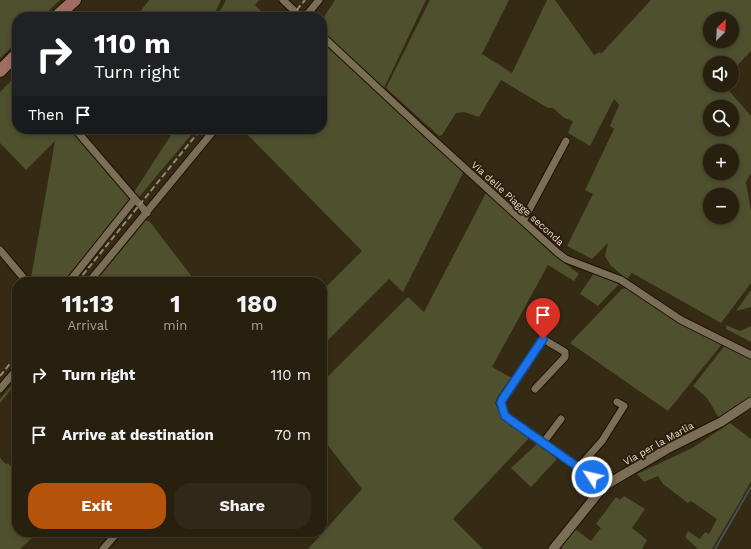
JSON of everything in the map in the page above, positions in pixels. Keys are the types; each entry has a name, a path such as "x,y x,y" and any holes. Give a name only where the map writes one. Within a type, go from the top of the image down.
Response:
{"main road":[{"path":"62,12 75,0"},
{"path":"0,71 12,60"}],"street":[{"path":"283,0 296,12"},
{"path":"309,12 319,0"},
{"name":"Via delle Piagge seconda","path":"327,41 423,130 566,259 622,280 681,320 751,354"},
{"path":"79,134 147,213"},
{"path":"93,277 211,134"},
{"path":"523,221 566,141"},
{"path":"73,277 135,199"},
{"path":"0,250 23,277"},
{"path":"535,389 565,356 565,352 545,339 543,339 502,400 501,403 505,416 604,486"},
{"path":"0,389 12,375"},
{"path":"578,468 602,441 624,406 617,402"},
{"name":"Via per la Marlia","path":"553,549 604,486 667,449 721,422 751,402"},
{"path":"543,443 561,419"},
{"path":"103,549 114,537"}],"green space":[{"path":"0,0 60,0 47,12 12,12 12,47 0,58"},
{"path":"149,0 221,0 215,12 140,12"},
{"path":"226,0 259,0 255,5 262,12 220,12"},
{"path":"335,0 426,0 384,88 327,37 327,12"},
{"path":"430,0 509,0 482,54 512,73 547,0 555,0 594,55 600,52 601,54 651,0 751,0 751,51 739,64 739,56 703,56 703,92 730,92 737,100 703,100 703,136 739,136 739,102 751,116 751,173 746,182 751,211 751,283 721,323 632,273 627,279 611,266 605,256 608,243 592,259 567,246 593,194 585,190 614,129 610,126 619,105 614,99 590,146 568,133 573,121 564,118 553,108 548,108 501,80 479,117 464,112 456,113 442,135 439,136 386,88"},
{"path":"327,46 464,171 403,292 389,279 327,341 327,286 362,251 247,134 327,134"},
{"path":"12,80 12,134 76,134 132,198 67,277 31,277 55,141 26,170 0,143 0,92"},
{"path":"172,134 192,134 139,197 134,192"},
{"path":"486,193 553,254 579,274 574,281 548,265 492,367 512,378 495,403 498,409 509,423 530,437 453,519 483,549 308,549 319,537 327,537 327,528 362,489 327,444 327,377 408,297 424,312"},
{"path":"146,220 150,222 192,277 100,277"},
{"path":"594,273 619,284 598,306 580,294"},
{"path":"627,288 682,325 722,344 668,411 570,343 622,289"},
{"path":"751,290 751,307 736,311"},
{"path":"726,325 740,331 751,326 751,342 726,329"},
{"path":"726,344 751,356 751,398 719,418 707,398 693,386"},
{"path":"12,385 12,388 0,403 0,399"},
{"path":"730,423 751,439 751,481 712,549 698,549 685,537 688,531 700,539 705,532 709,534 717,519 691,501 688,503 663,484 658,476 644,482 637,474 692,448"},
{"path":"537,444 557,459 531,487 511,468"},
{"path":"0,458 12,467 12,537 33,537 20,549 0,549"},
{"path":"624,496 645,509 632,528 647,540 642,549 563,549 559,546 574,528 591,541 601,528 596,524 616,497 620,500"}],"waterway":[{"path":"715,549 751,487"}],"railway":[{"path":"295,12 305,0"},
{"path":"81,277 197,134"},
{"path":"0,376 12,361"}],"route":[{"path":"543,339 502,400 501,403 505,416 592,477"}]}
